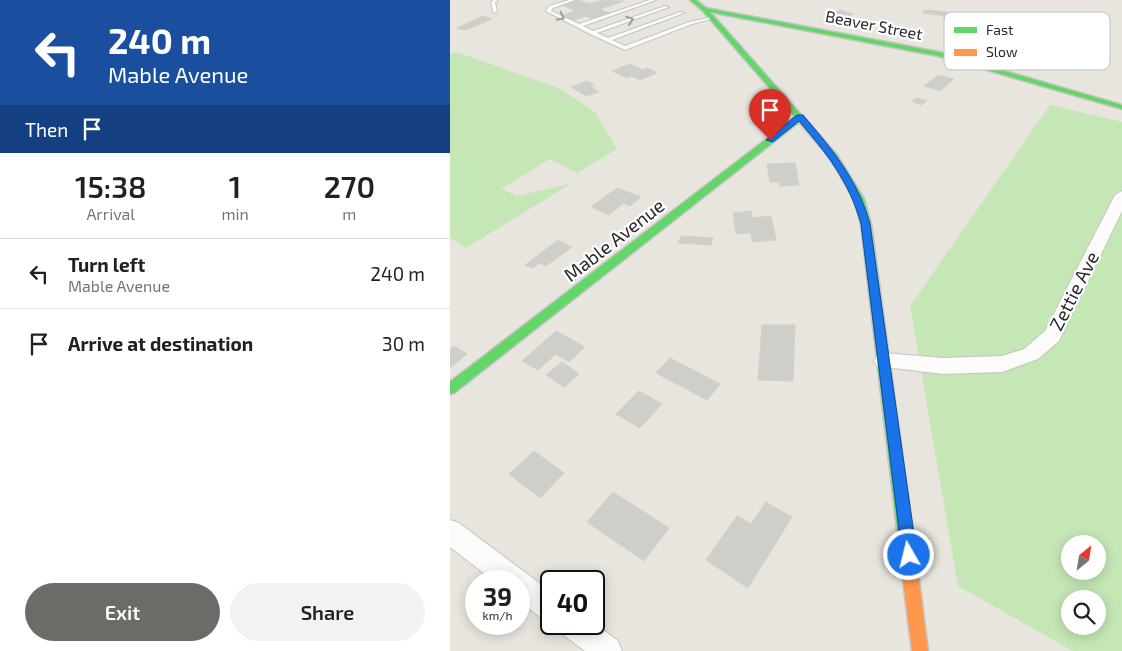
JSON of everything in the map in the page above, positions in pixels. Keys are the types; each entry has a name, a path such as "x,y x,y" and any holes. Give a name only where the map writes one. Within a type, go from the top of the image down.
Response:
{"street":[{"path":"693,0 713,18 800,116 834,157 859,199 866,224 920,651"},
{"name":"Beaver Street","path":"704,9 944,55"},
{"name":"Beaver Street","path":"994,70 1122,107"},
{"name":"Mable Avenue","path":"450,390 800,116"},
{"name":"Zettie Ave","path":"884,361 943,366 1002,364 1031,354 1052,336 1122,195"},
{"path":"450,532 500,570"},
{"path":"587,635 608,651"}],"lane":[{"path":"495,12 493,2 496,0"},
{"path":"573,0 551,7 548,11 625,48 691,23 713,18"},
{"path":"578,26 653,0 682,13 691,23"},
{"path":"592,33 667,6"},
{"path":"607,40 682,13"}],"green space":[{"path":"456,52 559,88 595,112 617,149 577,173 550,159 501,189 517,196 572,183 466,248 450,238 450,54"},
{"path":"1050,105 1122,122 1122,651 1073,651 958,586 910,306"}],"building":[{"path":"579,0 589,4 602,0 624,1 600,9 609,13 592,19 585,16 574,20 564,15 575,11 563,5"},
{"path":"840,10 853,14 847,18 833,14"},
{"path":"924,10 947,12 944,12 944,16 923,13"},
{"path":"483,16 492,19 466,30 457,28"},
{"path":"630,64 643,70 647,68 657,73 640,80 631,76 627,78 612,71"},
{"path":"938,75 954,79 940,91 924,86"},
{"path":"587,81 594,85 591,87 599,92 586,96 571,87"},
{"path":"917,98 927,101 921,105 912,101"},
{"path":"795,163 799,185 780,186 779,182 770,182 767,164"},
{"path":"617,188 641,197 630,206 624,203 609,215 591,207"},
{"path":"751,211 753,218 771,216 776,240 752,242 751,233 736,234 733,213"},
{"path":"681,236 713,238 711,245 678,243"},
{"path":"558,240 572,247 546,266 539,263 532,268 525,265"},
{"path":"762,325 795,325 793,381 758,380"},
{"path":"556,331 585,347 569,362 556,354 538,370 522,361"},
{"path":"454,346 467,354 450,368 450,349"},
{"path":"670,358 720,384 707,400 656,373"},
{"path":"562,362 579,374 564,387 546,375"},
{"path":"639,391 662,404 640,428 616,414"},
{"path":"534,451 564,473 540,498 509,474"},
{"path":"613,492 669,528 644,561 587,522"},
{"path":"766,502 792,517 748,588 706,560 737,516 751,524"}],"traffic: fast":[{"path":"693,0 704,9 834,157 859,199 866,224 911,580"},
{"path":"704,9 944,55"},
{"path":"994,70 1122,107"},
{"path":"450,389 800,117"}],"traffic: slow":[{"path":"911,580 920,651"}],"route":[{"path":"770,140 800,116 834,157 859,199 866,224 909,555"}]}
